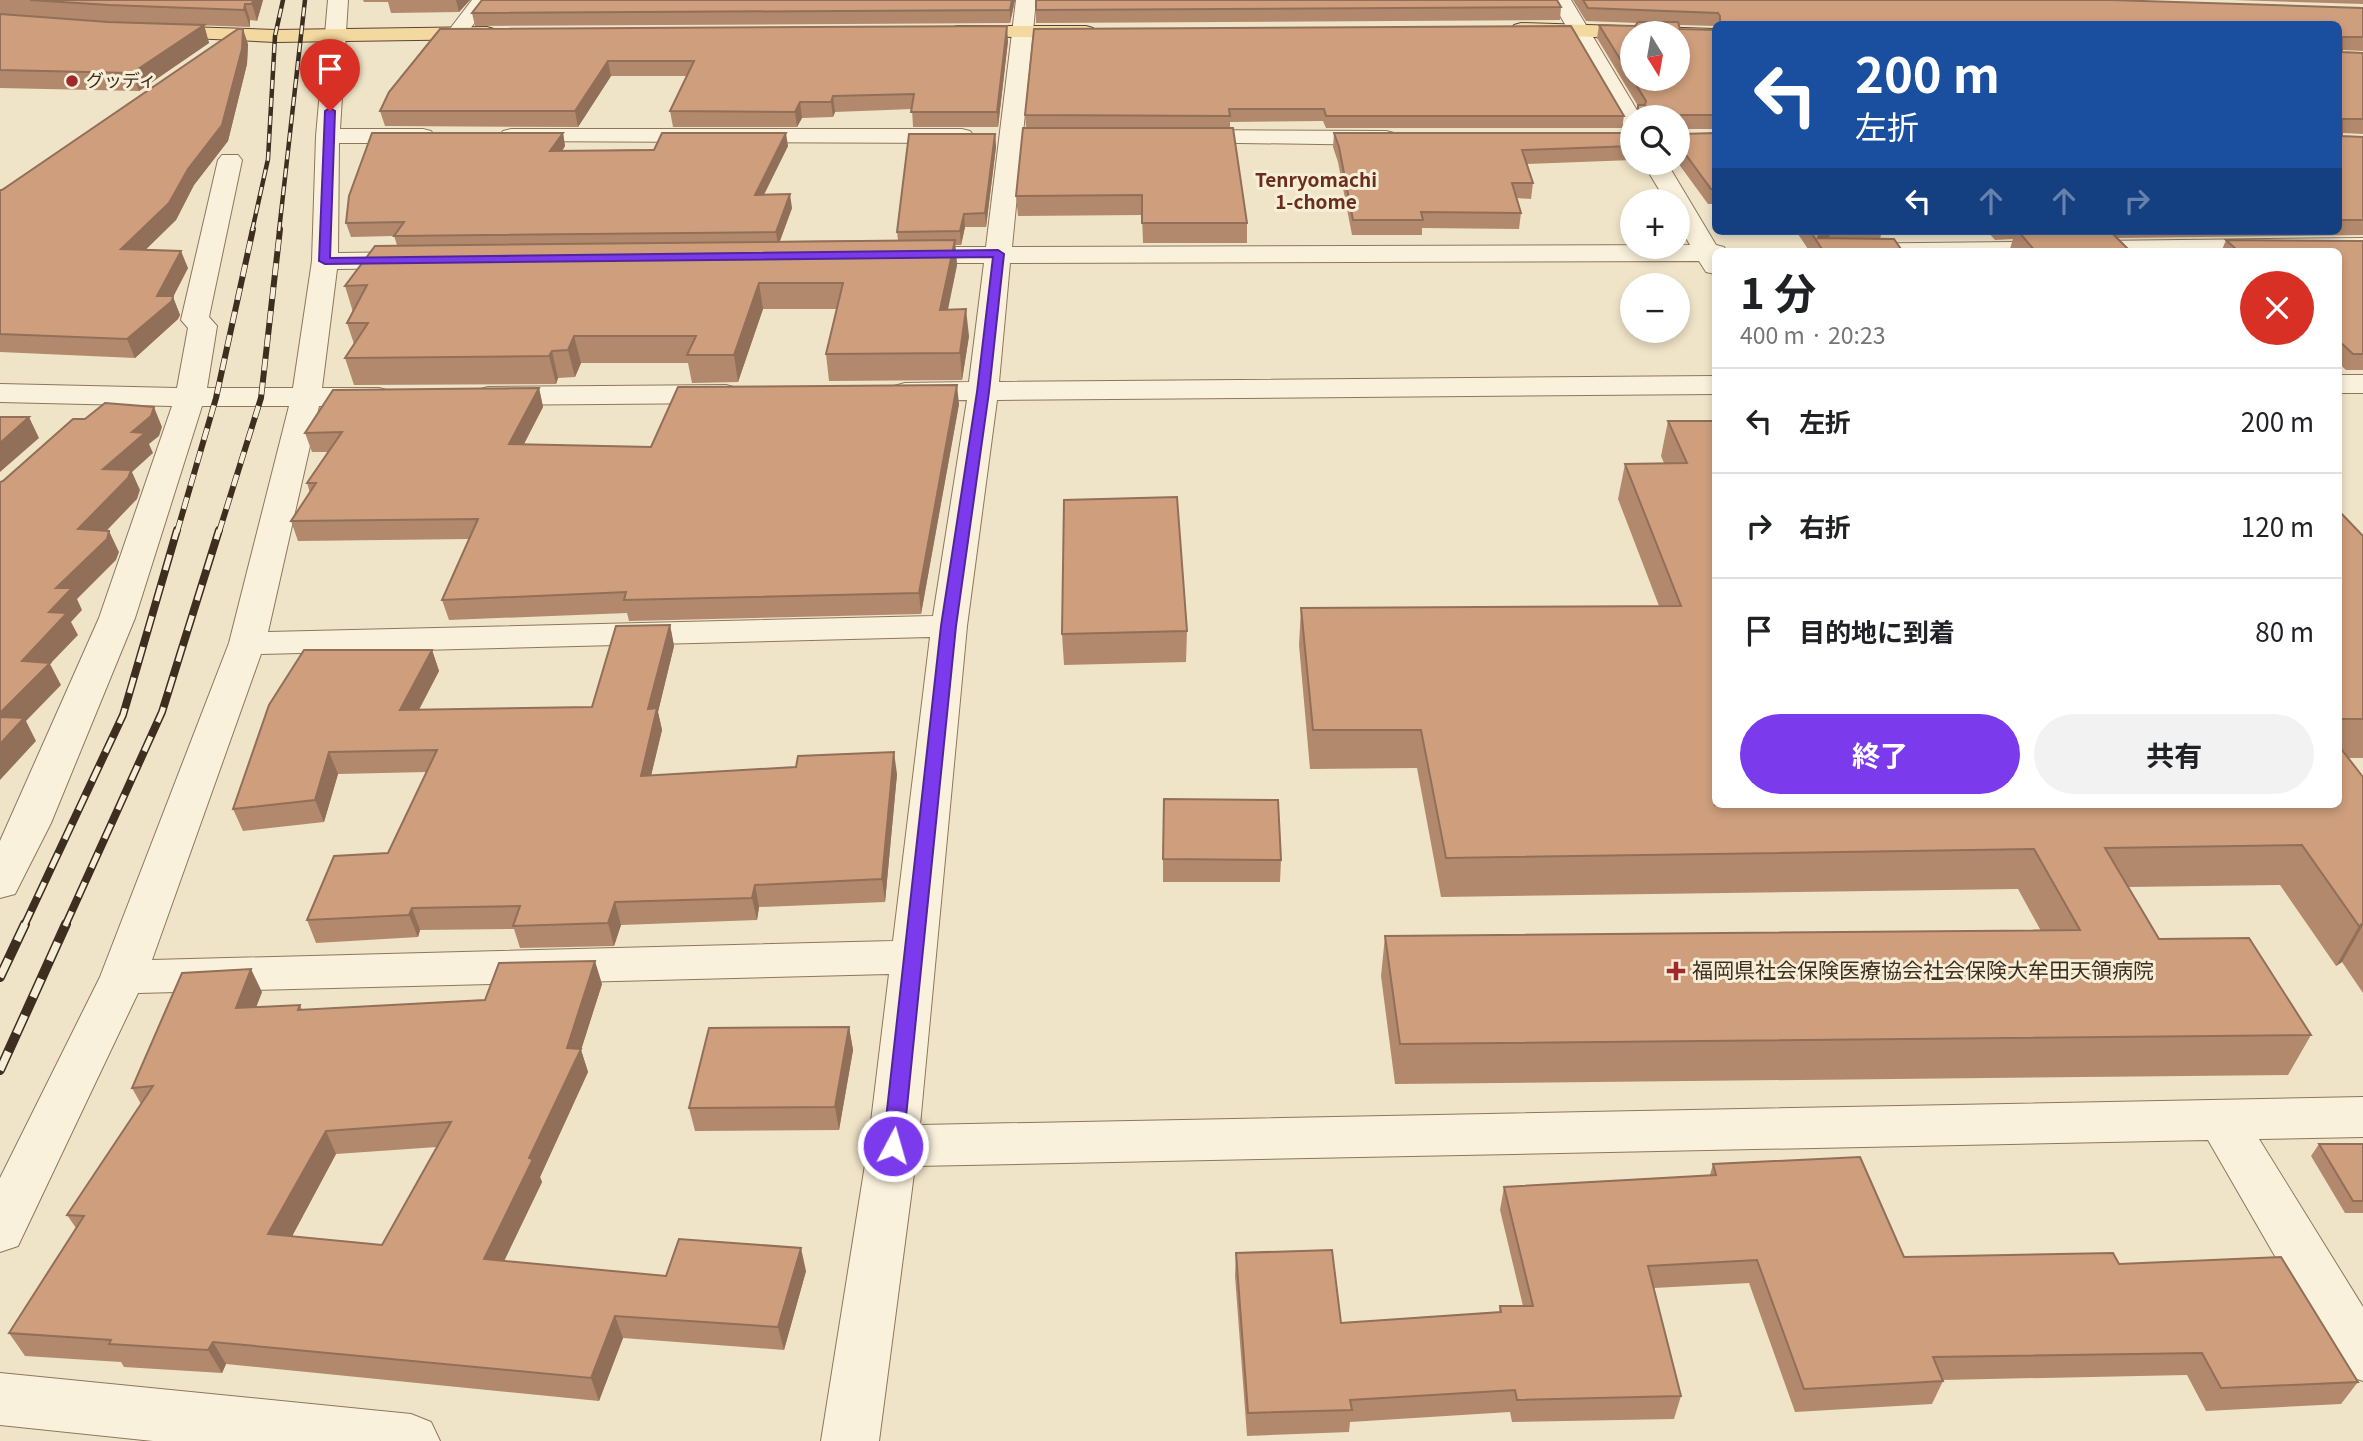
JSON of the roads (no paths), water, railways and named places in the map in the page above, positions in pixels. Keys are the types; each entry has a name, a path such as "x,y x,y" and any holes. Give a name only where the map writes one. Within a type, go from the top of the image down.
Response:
{"main road":[{"path":"1495,30 1579,29 1712,35"},
{"path":"138,32 238,35 511,33"},
{"path":"939,33 1105,32"}],"street":[{"path":"0,1230 123,977 247,643 306,398 325,261 328,136 338,0"},
{"path":"456,34 482,0"},
{"path":"849,1441 893,1146 949,626 983,392 998,254 1020,136 1021,32 1026,0"},
{"path":"1561,0 1579,29 1620,116"},
{"path":"204,58 238,35"},
{"path":"328,136 440,136"},
{"path":"482,136 1020,136"},
{"path":"1165,137 1412,138"},
{"path":"0,883 15,823 117,618 190,397 203,326 195,320 230,160"},
{"path":"1690,222 1712,258"},
{"path":"2016,248 2343,241 2363,263"},
{"path":"875,255 1712,258"},
{"path":"325,261 449,260"},
{"path":"2342,384 2363,384"},
{"path":"872,393 1712,385"},
{"path":"0,393 106,397 403,397"},
{"path":"458,396 748,394"},
{"path":"77,423 106,397"},
{"path":"247,643 949,626"},
{"path":"123,977 913,957"},
{"path":"893,1146 2363,1117"},
{"path":"2222,1120 2363,1356"},
{"path":"0,1399 411,1441"}],"railway":[{"path":"252,231 268,159 275,36 283,0"},
{"path":"279,231 305,0"},
{"path":"177,532 216,398 253,229"},
{"path":"219,532 261,398 280,229"},
{"path":"24,926 123,715 177,530"},
{"path":"65,926 162,712 219,530"},
{"path":"0,977 25,924"},
{"path":"0,1070 66,924"}],"place":[{"name":"グッディ","path":"72,81"},
{"name":"福岡県社会保険医療協会社会保険大牟田天領病院","path":"1676,971"}],"district":[{"name":"Tenryomachi 1-chome","path":"1316,191"}]}
